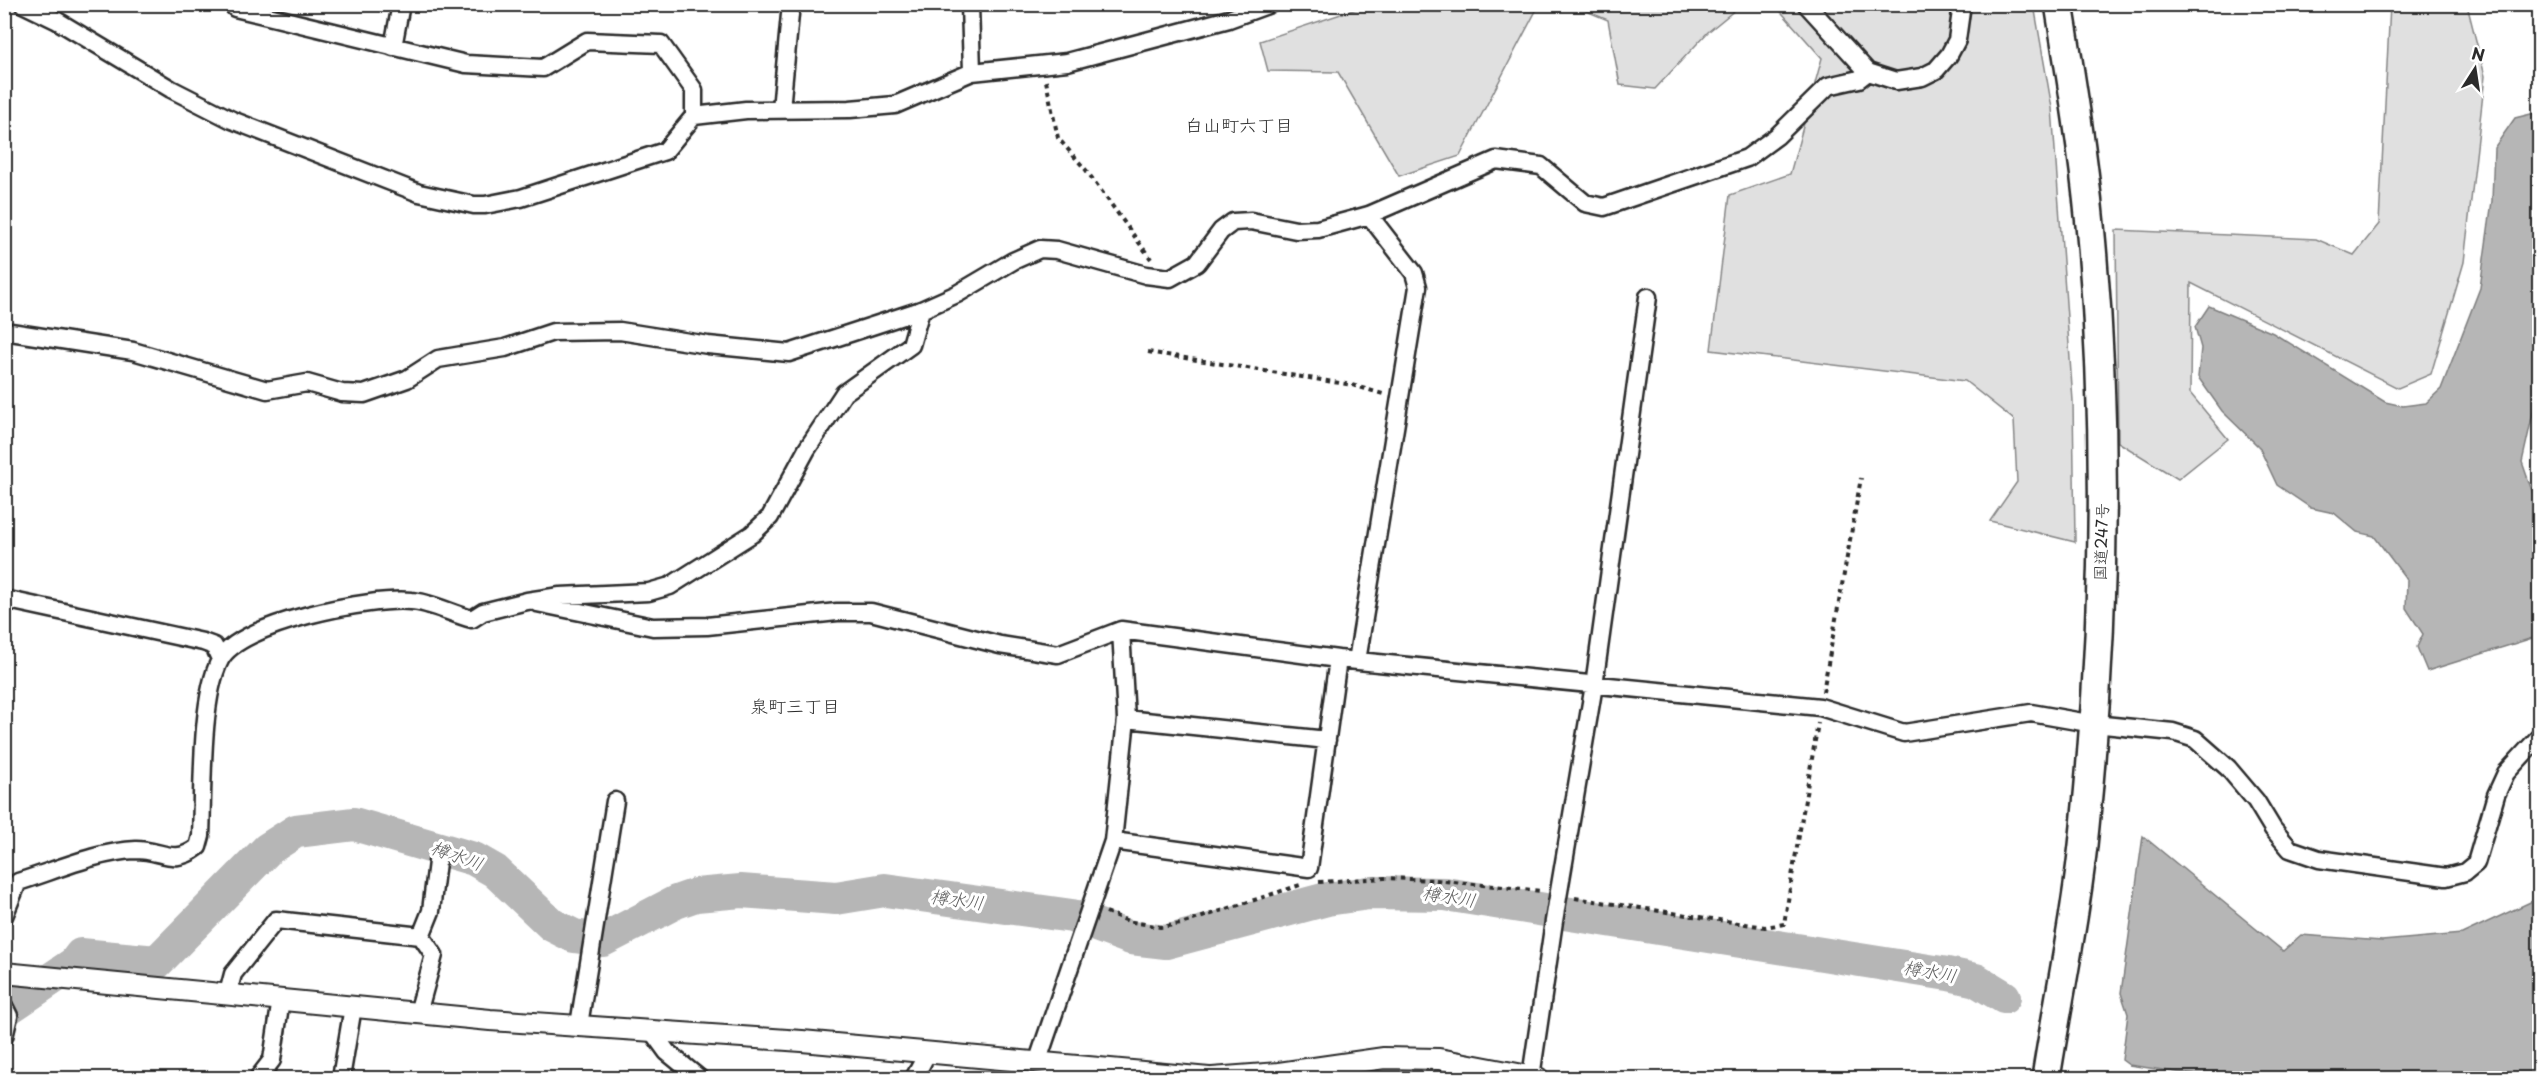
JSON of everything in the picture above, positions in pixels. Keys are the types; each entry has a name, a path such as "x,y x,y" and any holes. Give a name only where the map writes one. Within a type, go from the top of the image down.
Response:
{"highway":[{"name":"国道247号","path":"2046,1078 2085,830 2094,724 2103,500 2101,403 2090,225 2059,4"}],"street":[{"path":"23,4 56,20 171,89 232,120 419,193 462,203 485,205 521,198 665,151 694,116 694,90 661,44 587,42 543,68 466,64 235,8 232,4"},
{"path":"393,47 401,4"},
{"path":"781,109 791,4"},
{"path":"970,4 972,72"},
{"path":"694,116 781,109 850,109 895,105 972,72 1067,62 1229,19 1270,4"},
{"path":"1806,4 1868,72 1896,81 1922,77 1936,70 1957,40 1962,4"},
{"path":"4,330 133,351 267,390 307,383 342,393 364,394 407,379 438,359 505,348 553,333 620,331 708,345 789,353 921,310 957,294 1013,261 1040,249 1057,250 1156,277 1170,278 1197,263 1221,231 1233,222 1251,221 1296,230 1318,229 1369,215 1496,160 1541,166 1585,203 1604,207 1747,158 1777,136 1828,86 1859,79 1868,72"},
{"path":"1358,661 1417,304 1417,280 1369,215"},
{"path":"10,972 418,1013 651,1030 1211,1078 1278,1076 1384,1058 1439,1059 1535,1078 1554,921 1593,684 1648,297"},
{"path":"220,659 251,636 276,623 388,601 412,601 472,619 483,612 527,601 560,596 649,592 670,586 752,534 770,517 801,459 844,393 911,345 921,310"},
{"path":"4,599 203,642 214,646 220,659 206,721 201,836 198,847 178,858 138,850 116,852 18,882 4,916"},
{"path":"527,601 653,627 707,626 837,612 872,612 1000,645 1058,654 1121,630 1338,659 1820,707 1904,733 2031,713 2094,724 2173,732 2195,740 2235,775 2256,801 2283,842 2298,853 2319,859 2446,877 2465,872 2476,863 2496,795 2506,773 2540,736"},
{"path":"1037,1063 1088,909 1113,842 1126,719 1121,630"},
{"path":"1113,842 1309,868 1338,659"},
{"path":"1126,719 1327,740"},
{"path":"579,1025 615,801"},
{"path":"422,936 431,911 437,862"},
{"path":"228,993 233,974 276,920 422,936"},
{"path":"418,1013 434,955 422,936"},
{"path":"258,1078 272,1060 281,999"},
{"path":"341,1078 353,1007"},
{"path":"4,1037 7,1011"},
{"path":"651,1030 667,1052 699,1078"},
{"path":"914,1078 927,1054"}],"path":[{"path":"1043,64 1052,123 1058,138 1086,170 1150,257 1156,277"},
{"path":"1148,352 1352,385 1401,400"}],"shaded area":[{"path":"1368,5 1539,5 1460,156 1399,176 1338,72 1268,71 1260,41"},
{"path":"1572,5 1741,5 1708,32 1655,89 1620,85 1608,20"},
{"path":"1775,5 2034,5 2052,108 2073,401 2075,542 1990,521 2017,482 2014,420 1965,381 1711,350 1730,195 1790,174 1822,58"},
{"path":"2390,5 2467,5 2485,76 2464,262 2431,374 2398,388 2191,283 2190,393 2228,439 2178,479 2118,442 2116,230 2316,239 2354,255 2379,224"},
{"path":"2539,112 2540,382 2522,462 2539,511 2539,636 2427,671 2417,647 2423,634 2406,608 2407,580 2374,536 2357,532 2334,513 2311,508 2277,485 2259,447 2222,411 2198,377 2201,348 2195,327 2209,306 2273,333 2385,402 2403,406 2426,403 2441,389 2480,288 2492,201 2494,148 2515,118"},
{"path":"2143,836 2283,951 2301,935 2382,941 2462,934 2539,898 2539,1067 2530,1078 2278,1078 2259,1074 2255,1078 2217,1078 2129,1065 2122,1060 2128,1014 2121,993"}],"waterway":[{"name":"樽水川","path":"4,1011 75,963 81,955 157,962 268,849 296,831 354,824 474,859 495,871 552,925 574,936 603,940 676,902 696,895 741,891 836,898 885,890 1072,916 1131,938 1166,942 1327,899 1369,893 1445,894 1948,974 1976,980 2004,997"}],"district":[{"name":"白山町六丁目","path":"1239,126"},
{"name":"泉町三丁目","path":"795,707"}]}
